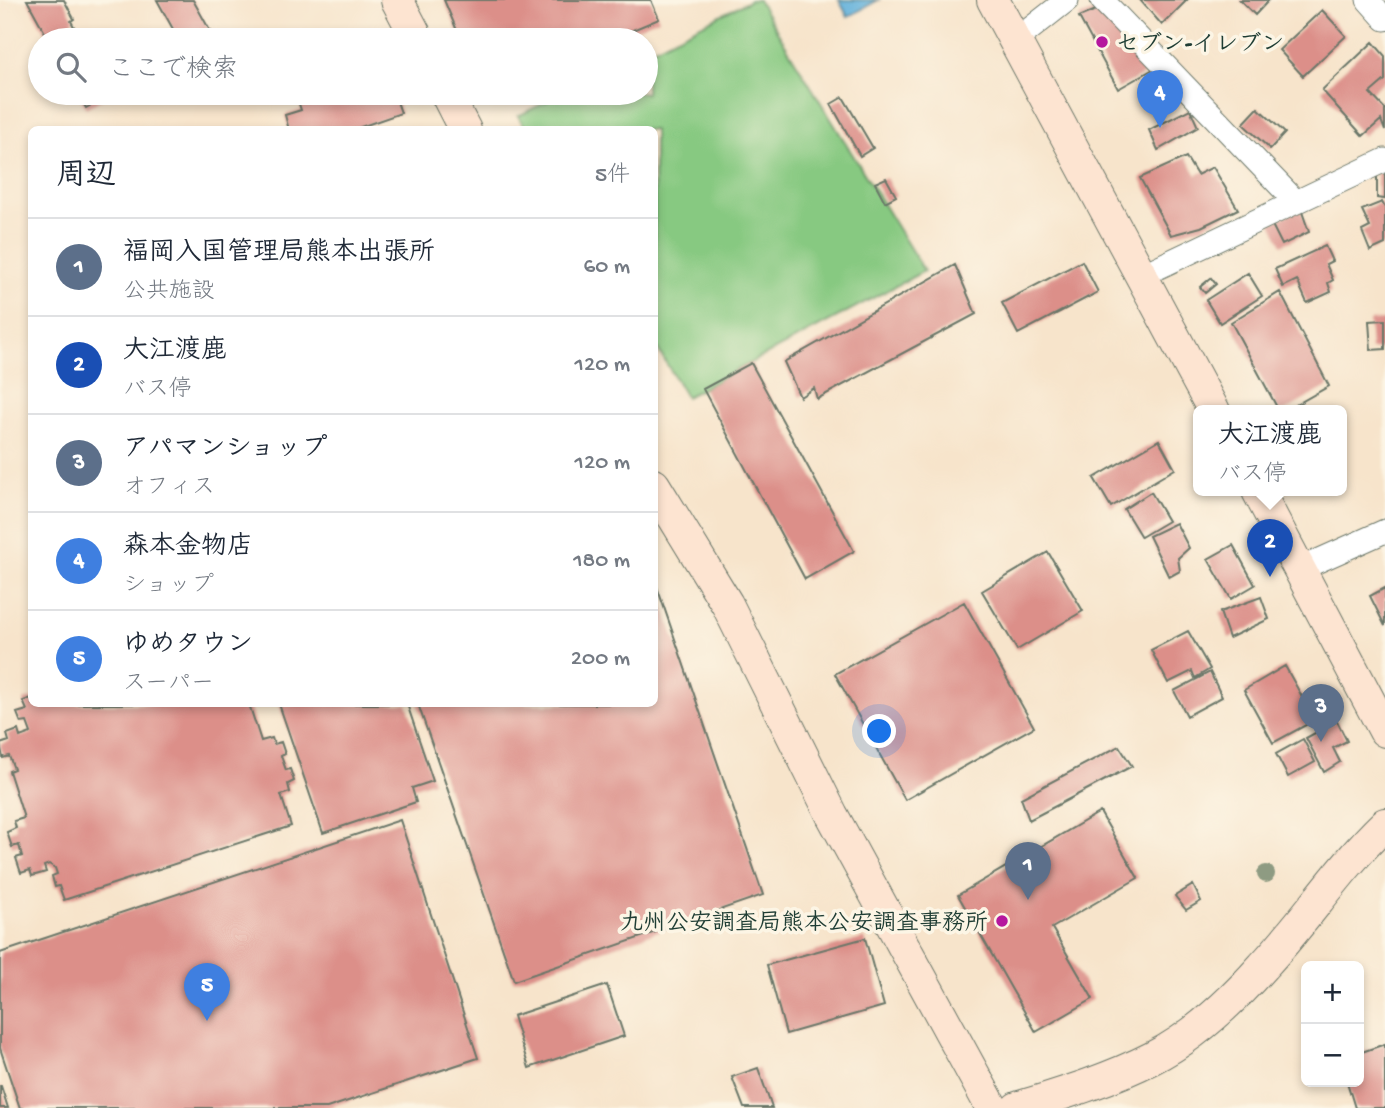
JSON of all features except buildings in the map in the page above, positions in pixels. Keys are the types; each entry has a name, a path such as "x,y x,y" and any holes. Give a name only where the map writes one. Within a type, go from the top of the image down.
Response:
{"street":[{"path":"397,0 412,28"},
{"path":"993,0 1211,405"},
{"path":"1016,41 1067,0"},
{"path":"1102,0 1296,202"},
{"path":"1368,0 1385,19"},
{"path":"452,105 464,126"},
{"path":"1140,276 1385,160"},
{"path":"658,492 727,604 832,815 992,1108"},
{"path":"1261,496 1385,731"},
{"path":"1300,569 1385,531"},
{"path":"1017,1108 1089,1085 1153,1057 1193,1032 1264,965 1357,851 1385,824"}],"green space":[{"path":"751,0 758,0 924,271 686,397 658,349 658,126 524,126 518,116 540,105 658,105 658,46"}],"water":[{"path":"839,0 878,0 848,17"}],"place":[{"name":"セブン-イレブン","path":"1102,42"},
{"name":"森本金物店","path":"1160,128"},
{"name":"大江渡鹿","path":"1270,577"},
{"name":"アパマンショップ","path":"1321,742"},
{"name":"福岡入国管理局熊本出張所","path":"1028,900"},
{"name":"九州公安調査局熊本公安調査事務所","path":"1002,921"},
{"name":"ゆめタウン","path":"207,1021"}]}
